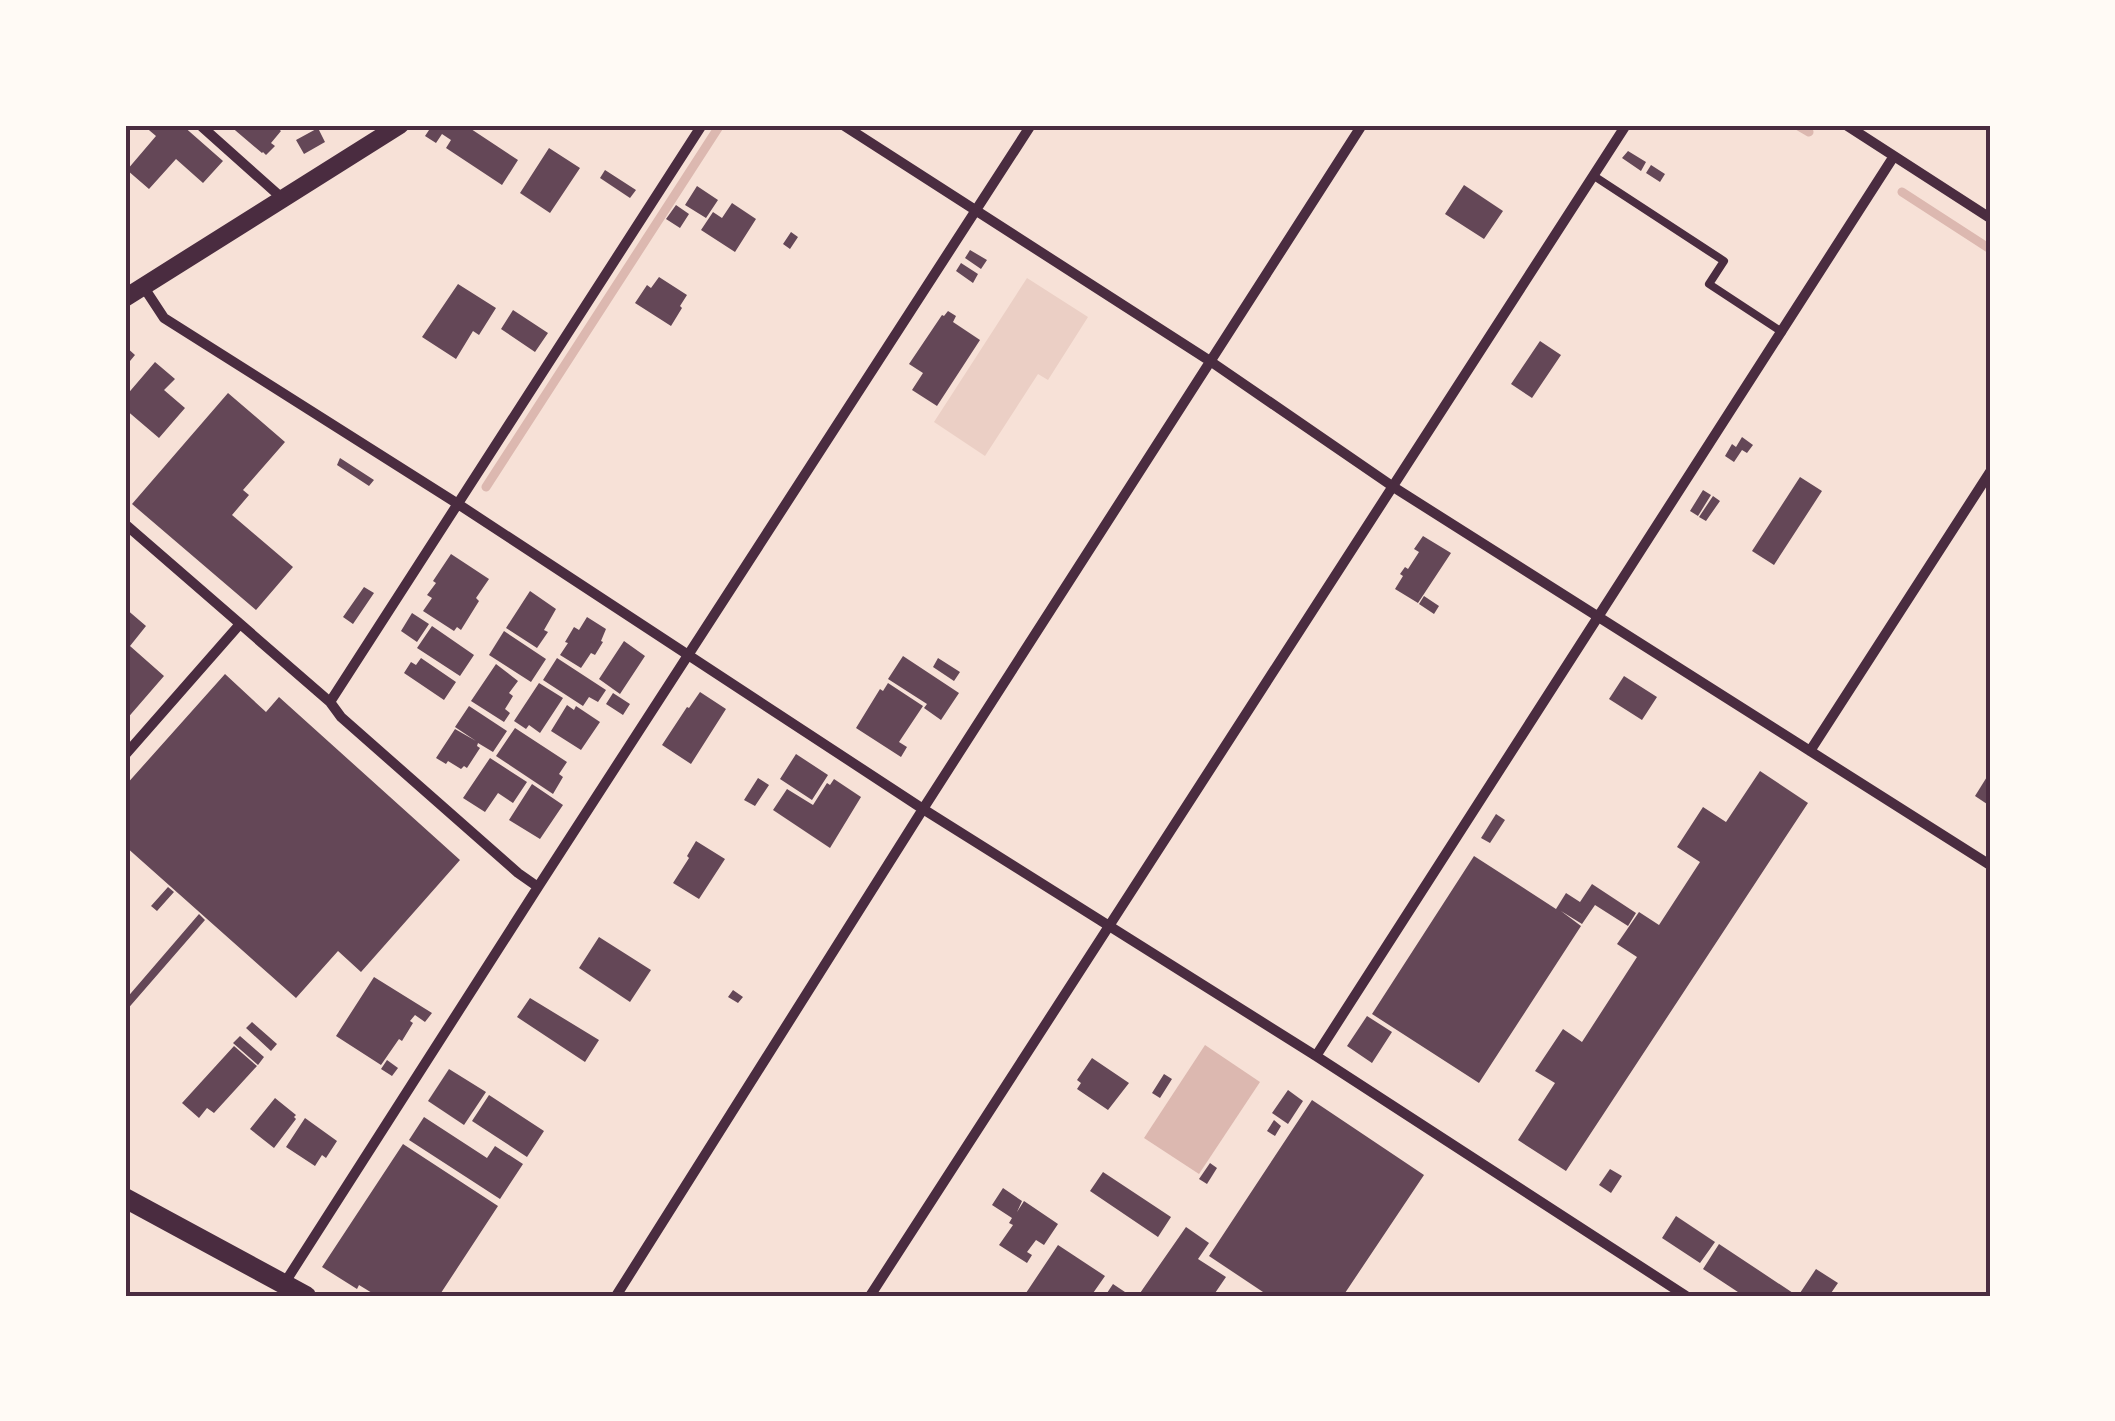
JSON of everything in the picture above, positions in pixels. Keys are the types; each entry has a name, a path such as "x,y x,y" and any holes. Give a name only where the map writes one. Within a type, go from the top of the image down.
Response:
{"main road":[{"path":"125,1198 306,1296"}],"street":[{"path":"200,125 284,200"},
{"path":"125,298 400,125"},
{"path":"330,702 702,125"},
{"path":"843,125 1210,362 1394,488 1990,865"},
{"path":"284,1284 1031,125"},
{"path":"616,1296 1362,125"},
{"path":"870,1296 1626,125"},
{"path":"1851,126 1990,218"},
{"path":"1316,1056 1894,156"},
{"path":"143,286 164,318 458,504 923,810 1316,1056 1686,1296"},
{"path":"1810,752 1990,472"},
{"path":"125,524 330,702 341,717 518,874 538,887"},
{"path":"125,755 240,624"}],"lane":[{"path":"1594,176 1724,261 1709,284 1782,332"}],"shaded area":[{"path":"1027,278 1088,317 1048,380 1038,374 985,456 934,422"},
{"path":"1205,1045 1260,1082 1199,1174 1144,1138"}],"building":[{"path":"143,125 182,125 223,161 203,183 176,159 149,189 127,170 156,136"},
{"path":"229,125 274,125 281,131 266,155"},
{"path":"439,125 465,125 518,160 502,185 446,148 451,140 442,134 436,143 425,136 431,127 435,130"},
{"path":"318,128 325,142 304,154 296,140"},
{"path":"549,148 580,168 550,213 520,193"},
{"path":"1628,151 1646,162 1641,171 1622,158"},
{"path":"1651,165 1665,174 1660,182 1646,173"},
{"path":"605,170 636,190 630,198 600,178"},
{"path":"1464,185 1503,211 1484,239 1445,214"},
{"path":"697,186 718,200 706,218 685,205"},
{"path":"732,203 756,219 735,252 701,230 713,212 722,218"},
{"path":"676,205 689,214 680,228 666,219"},
{"path":"791,232 798,237 790,249 783,244"},
{"path":"970,250 987,260 981,269 965,258"},
{"path":"961,263 978,274 973,283 956,271"},
{"path":"659,277 687,295 671,326 635,303 647,285 651,288"},
{"path":"458,284 496,308 479,335 473,331 456,359 422,337"},
{"path":"513,310 548,333 535,352 501,329"},
{"path":"948,311 956,316 953,322 980,340 937,406 912,390 923,373 909,364"},
{"path":"1540,341 1561,355 1532,398 1511,384"},
{"path":"125,346 135,355 125,367"},
{"path":"155,362 175,379 164,390 185,408 159,438 125,409 125,397"},
{"path":"228,393 285,442 243,490 249,495 232,515 293,567 256,610 132,504"},
{"path":"1742,437 1753,445 1747,453 1742,450 1734,462 1725,456"},
{"path":"340,458 374,480 369,486 337,465"},
{"path":"1800,477 1822,491 1774,565 1752,551"},
{"path":"1703,490 1711,495 1698,516 1690,511"},
{"path":"1713,496 1720,501 1706,521 1699,517"},
{"path":"1423,536 1451,553 1418,603 1395,589 1403,576 1400,574 1419,552 1414,549"},
{"path":"451,554 489,579 461,630 457,627 454,631 423,611 432,598 427,595 436,583 433,581"},
{"path":"364,587 374,593 353,624 343,617"},
{"path":"530,591 556,609 537,648 506,628"},
{"path":"1424,596 1439,606 1434,614 1419,604"},
{"path":"125,608 146,626 130,646 164,676 125,721"},
{"path":"412,613 429,624 417,642 401,631"},
{"path":"587,617 606,629 595,655 591,653 581,668 560,655 574,627 579,630"},
{"path":"432,626 474,655 460,676 417,648"},
{"path":"504,631 546,659 531,682 489,655"},
{"path":"624,641 645,656 620,694 599,679"},
{"path":"903,656 959,693 941,720 924,708 927,704 888,679"},
{"path":"421,658 456,682 444,700 404,673 411,662 416,665"},
{"path":"557,658 606,690 598,702 589,697 583,706 543,680"},
{"path":"938,658 960,672 954,681 933,667"},
{"path":"496,664 518,681 509,693 513,696 505,709 510,713 504,722 471,701"},
{"path":"225,674 266,712 279,697 460,860 361,972 338,951 296,998 125,846 125,786"},
{"path":"1624,676 1657,697 1642,720 1609,699"},
{"path":"539,683 563,698 540,733 514,721"},
{"path":"888,683 923,706 899,742 907,747 901,757 856,728 880,689 883,691"},
{"path":"700,692 726,709 691,764 662,745"},
{"path":"613,693 630,704 623,715 606,704"},
{"path":"567,705 574,710 576,706 600,722 581,750 551,731"},
{"path":"469,706 507,731 493,752 478,743 480,748 467,768 461,769 436,758 455,729 476,741 455,727"},
{"path":"515,728 567,762 553,794 496,756"},
{"path":"796,754 828,775 812,800 780,779"},
{"path":"490,758 527,782 513,803 498,793 485,812 463,798"},
{"path":"1760,771 1808,803 1566,1171 1518,1140 1555,1083 1535,1071 1563,1029 1582,1042 1637,957 1617,944 1639,912 1659,925 1700,862 1677,847 1703,807 1726,822"},
{"path":"1990,772 1990,806 1975,796"},
{"path":"758,778 769,785 755,806 744,800"},
{"path":"834,779 861,797 830,848 773,810 787,789 813,805"},
{"path":"532,784 563,805 540,839 509,820"},
{"path":"1496,814 1505,820 1490,843 1481,838"},
{"path":"696,841 725,859 699,899 673,883"},
{"path":"1474,856 1556,909 1566,893 1580,902 1592,884 1636,913 1628,926 1595,905 1582,924 1561,911 1581,926 1479,1083 1372,1014"},
{"path":"168,887 174,892 157,911 151,906"},
{"path":"199,914 205,920 125,1012 125,1000"},
{"path":"599,937 651,970 630,1002 579,968"},
{"path":"374,977 432,1013 425,1022 415,1015 402,1041 399,1039 381,1065 336,1036"},
{"path":"733,990 743,997 738,1003 728,997"},
{"path":"530,998 599,1040 585,1062 517,1017"},
{"path":"1367,1016 1392,1032 1372,1063 1347,1046"},
{"path":"252,1022 277,1044 271,1051 246,1028"},
{"path":"240,1036 264,1057 258,1065 233,1043"},
{"path":"234,1046 257,1066 214,1113 207,1108 199,1118 182,1103"},
{"path":"1092,1058 1129,1083 1108,1110 1077,1089 1081,1083 1077,1080"},
{"path":"387,1060 398,1068 392,1076 381,1069"},
{"path":"449,1069 486,1092 464,1125 428,1101"},
{"path":"1164,1074 1172,1079 1160,1098 1152,1093"},
{"path":"1288,1090 1303,1101 1288,1124 1272,1113"},
{"path":"489,1095 544,1131 527,1157 472,1121"},
{"path":"275,1098 296,1119 274,1148 250,1129"},
{"path":"1312,1100 1424,1175 1343,1296 1269,1296 1209,1256"},
{"path":"424,1117 487,1158 495,1146 523,1164 500,1199 409,1140"},
{"path":"305,1118 337,1141 315,1166 286,1147"},
{"path":"1274,1120 1281,1126 1275,1136 1267,1131"},
{"path":"403,1144 498,1206 439,1296 377,1296 359,1285 357,1289 322,1267"},
{"path":"1210,1163 1217,1168 1207,1184 1199,1179"},
{"path":"1610,1169 1622,1176 1611,1193 1599,1185"},
{"path":"1103,1172 1171,1217 1158,1237 1090,1191"},
{"path":"1003,1188 1022,1201 1017,1212 1024,1201 1058,1224 1044,1245 1036,1240 1027,1252 1032,1255 1027,1263 999,1245 1013,1225 1009,1223 1012,1218 992,1205"},
{"path":"1676,1216 1715,1242 1700,1263 1662,1238"},
{"path":"1186,1227 1209,1243 1198,1259 1226,1277 1213,1296 1138,1296"},
{"path":"1719,1244 1793,1293 1791,1296 1744,1296 1703,1269"},
{"path":"1058,1245 1105,1276 1091,1296 1024,1296"},
{"path":"1816,1269 1838,1283 1829,1296 1798,1296"},
{"path":"1113,1284 1131,1296 1105,1296"}],"waterway":[{"path":"486,487 720,125"},
{"path":"1797,125 1809,132"},
{"path":"1902,192 1990,249"}]}
